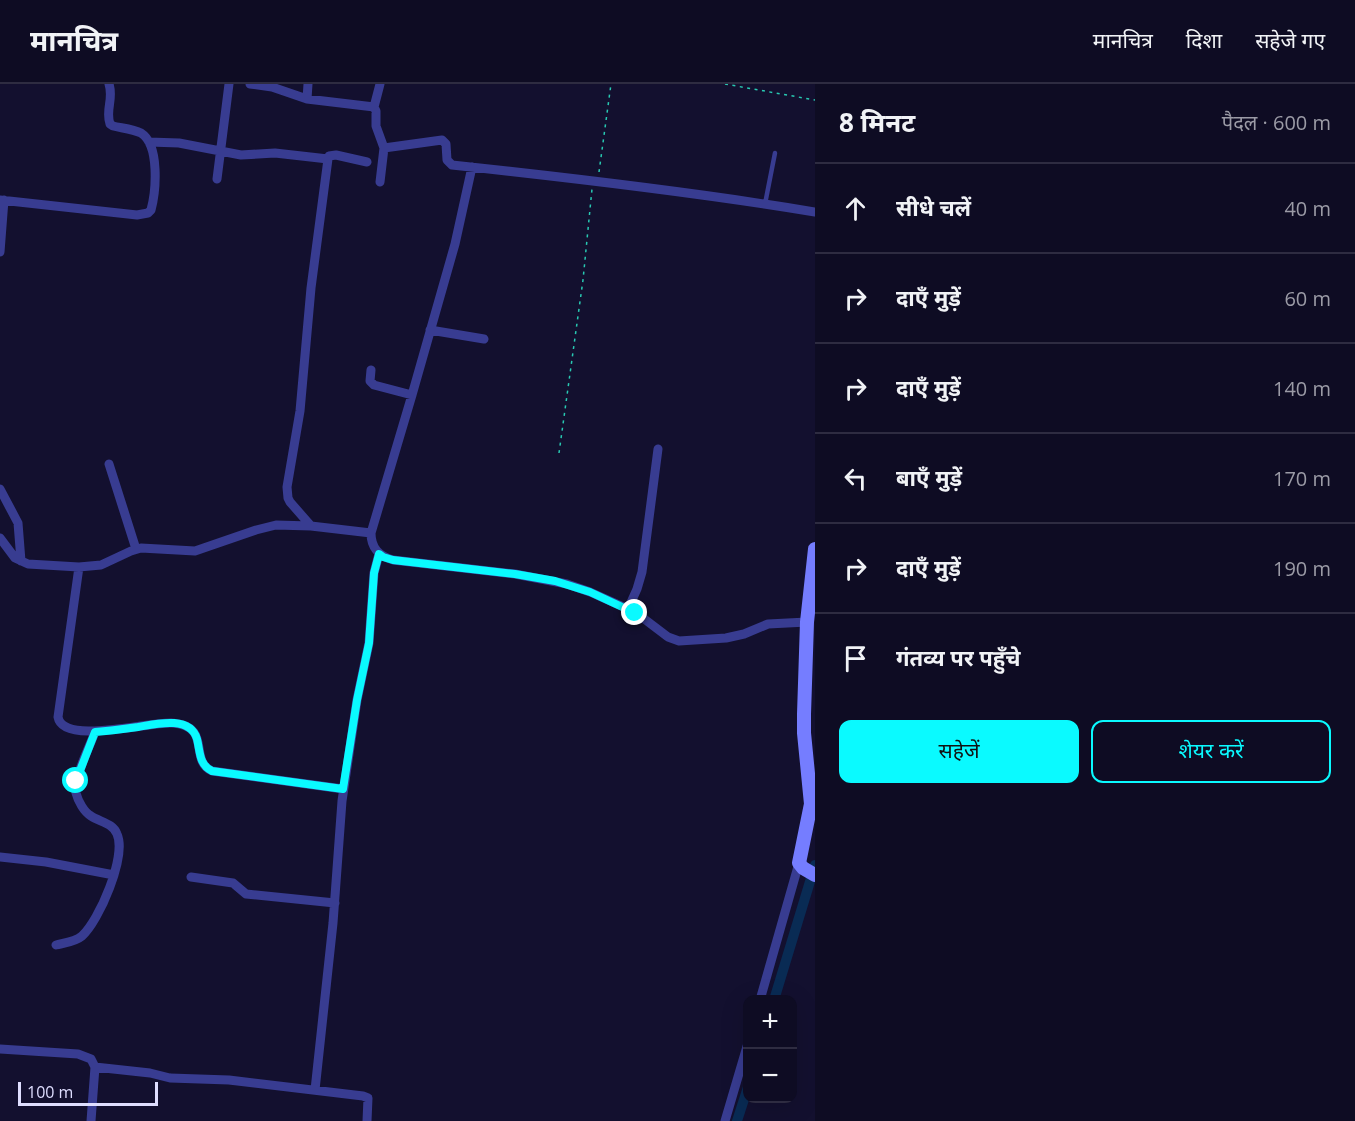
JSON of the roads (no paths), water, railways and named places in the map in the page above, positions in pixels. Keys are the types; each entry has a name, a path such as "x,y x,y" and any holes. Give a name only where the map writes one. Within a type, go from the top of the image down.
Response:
{"street":[{"path":"0,252 2,200 137,215 151,210 155,172 149,142 141,133 110,124 108,117 112,94 109,84"},
{"path":"217,179 229,84"},
{"path":"250,84 272,87 307,99 374,108"},
{"path":"307,99 309,84"},
{"path":"380,84 374,108 376,126 384,148 380,182"},
{"path":"384,148 442,140 446,144 447,160 452,165 815,212"},
{"path":"149,142 179,142 241,155 275,153 328,159"},
{"path":"311,526 290,502 287,487 300,411 311,288 328,159 329,156 336,155 367,162"},
{"path":"472,167 454,244 371,533 372,544 379,554 393,560 555,581 579,588 628,609 668,637 685,641 735,637 768,624 807,622"},
{"path":"430,330 484,339"},
{"path":"371,370 370,381 374,385 412,396"},
{"path":"628,609 642,572 658,449"},
{"path":"109,464 136,549"},
{"path":"0,489 18,523 21,561"},
{"path":"0,538 11,553 28,564 79,567 101,565 136,549 195,551 276,525 311,526 371,533"},
{"path":"761,995 806,869 813,789 804,733 807,622 815,549"},
{"path":"315,1090 343,789 357,700 369,643 374,573 379,554"},
{"path":"79,567 58,717 61,725 66,728 95,732 166,723 180,724 192,729 196,734 202,762 212,771 343,789"},
{"path":"56,945 75,940 85,933 103,902 114,875 119,849 118,835 112,827 91,817 76,793 76,781 95,732"},
{"path":"0,857 46,862 114,875"},
{"path":"191,877 233,883 246,894 334,903"},
{"path":"0,1049 83,1055 91,1059 96,1067 91,1121"},
{"path":"725,1121 745,1049"},
{"path":"96,1067 150,1073 170,1078 229,1080 366,1096 369,1102 367,1121"}],"lane":[{"path":"765,204 775,153"}],"waterway":[{"path":"776,995 815,865"},
{"path":"737,1121 743,1102"}]}
